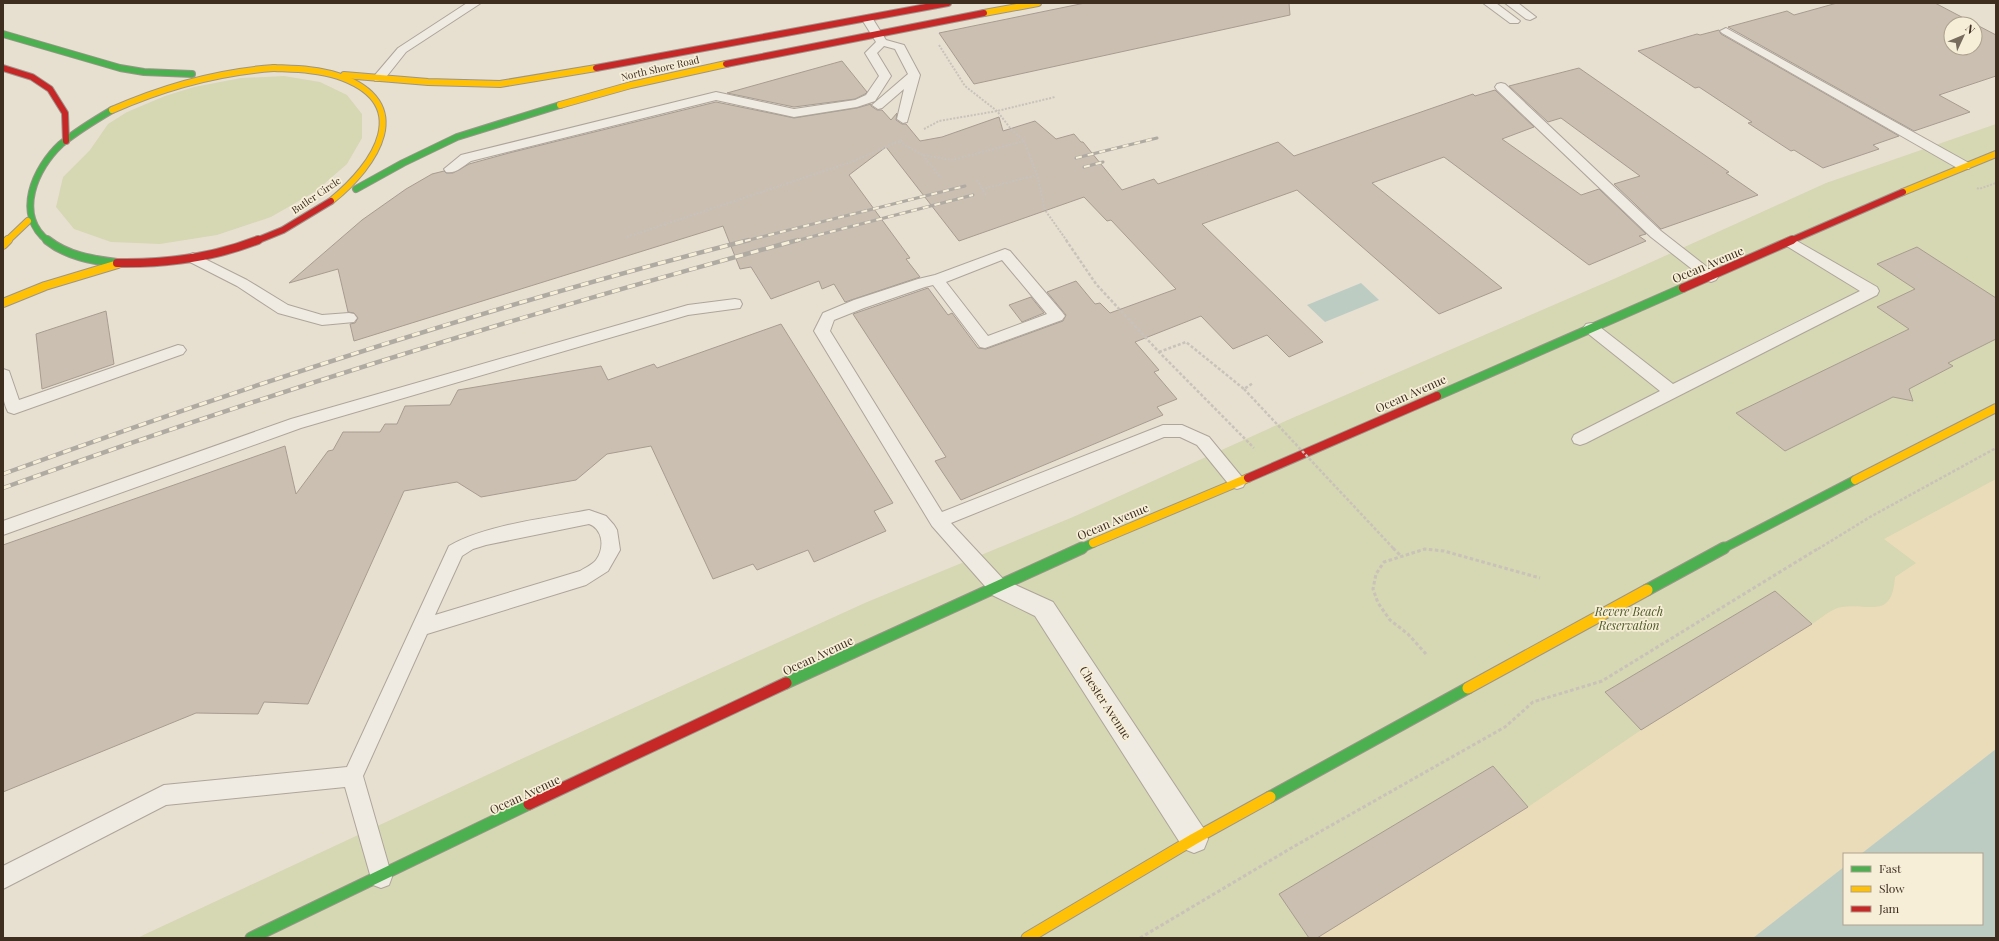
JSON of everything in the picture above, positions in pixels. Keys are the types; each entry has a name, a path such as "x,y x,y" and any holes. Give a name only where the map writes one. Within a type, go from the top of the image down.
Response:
{"main road":[{"name":"North Shore Road","path":"327,73 428,82 500,84 564,74 948,3"},
{"name":"North Shore Road","path":"308,216 403,163 457,137 536,112 631,85 879,38 1038,3"},
{"path":"3,34 120,68 144,72 213,75"},
{"path":"3,68 32,77 50,89 65,113 66,141"},
{"name":"Butler Circle","path":"274,68 302,69 327,73 355,83 375,98 384,118 383,141 369,166 344,192 308,216 266,237 219,252 193,258 154,263 118,264 74,257 44,242 28,221 26,195 40,168 66,141 90,124 118,108 148,94 180,83 213,75 274,68"},
{"name":"Ocean Avenue","path":"252,938 693,728 998,586 1237,482 1274,468 1591,328 1711,277 1849,214 1996,154"},
{"path":"3,245 28,221"},
{"path":"3,303 55,282 118,264"},
{"path":"1027,938 1194,839 1740,539 1996,408"}],"street":[{"name":"Chester Avenue","path":"998,586 1044,609 1194,839"}],"lane":[{"path":"379,78 402,50 475,3"},
{"path":"1490,3 1514,21"},
{"path":"1511,3 1530,17"},
{"path":"867,18 879,38 900,47 914,75 903,119"},
{"path":"1726,31 1964,166"},
{"path":"451,169 466,158 716,96 794,113 857,103 871,98 885,76 871,53 879,38"},
{"path":"878,106 914,75"},
{"path":"1501,87 1656,234 1711,277"},
{"path":"1580,439 1872,291 1790,242"},
{"path":"937,280 985,344 1057,316 1005,254 937,280 923,282 853,306 828,317 822,331 938,521 998,586"},
{"path":"193,258 242,283 283,309 322,320 349,318"},
{"path":"3,528 297,423 688,310 735,304"},
{"path":"1591,328 1672,392"},
{"path":"3,375 14,408 178,350"},
{"path":"938,521 1163,431 1182,431 1203,441 1237,482"},
{"path":"381,876 353,776 420,628 455,551 468,544 486,538 589,517 600,521 608,530 611,550 602,566 586,577 420,628"},
{"path":"3,878 164,795 353,776"}],"path":[{"path":"936,40 966,86 997,111 1011,129 1024,141 1036,175 1045,210 1096,284 1159,352 1274,468"},
{"path":"919,132 939,121 997,111 1055,97"},
{"path":"627,237 854,161 905,138"},
{"path":"898,142 923,155 952,160 1024,141"},
{"path":"923,155 941,178"},
{"path":"982,189 1036,175"},
{"path":"977,180 986,195"},
{"path":"1159,352 1186,342 1244,389 1401,556"},
{"path":"1244,389 1253,383"},
{"path":"1140,938 1293,847 1505,727 1533,702 1602,681 1870,517 1996,448"},
{"path":"1426,654 1408,634 1390,620 1378,603 1373,589 1376,574 1384,562 1425,549 1444,551 1540,578"}],"green space":[{"path":"284,76 320,82 347,95 362,114 362,138 347,164 316,191 271,217 217,235 160,244 111,242 74,229 56,207 63,177 90,150 108,124 127,112 165,96 194,87 241,78"},
{"name":"Revere Beach Reservation","path":"1996,124 1996,749 1862,853 1843,853 1843,868 1753,938 137,938 519,760 867,602 1073,517 1290,419 1616,278 1826,183"}],"sand":[{"path":"1996,479 1996,749 1862,853 1843,853 1843,868 1753,938 1317,938 1528,807 1641,730 1830,612 1842,607 1878,607 1884,604 1889,599 1893,590 1895,577 1916,563 1884,539"}],"shaded area":[{"path":"1361,283 1379,300 1325,322 1307,305"},
{"path":"1996,749 1996,938 1753,938 1843,868 1843,925 1983,925 1983,853 1862,853"}],"building":[{"path":"1085,3 1289,3 1290,15 974,84 939,33"},
{"path":"1837,3 1935,3 1960,16 1943,16 1943,56 1983,56 1983,28 1996,35 1996,76 1939,95 1970,112 1914,131 1728,27 1787,11 1794,15"},
{"path":"1719,30 1721,34 1899,136 1873,145 1879,149 1823,168 1794,150 1791,151 1748,123 1752,122 1699,87 1695,88 1638,51 1697,34 1700,35"},
{"path":"842,61 867,92 865,94 855,99 794,107 727,93"},
{"path":"1579,68 1729,172 1726,173 1758,195 1661,229 1614,184 1640,176 1561,118 1548,122 1509,86"},
{"path":"1495,90 1534,127 1502,139 1581,195 1599,189 1646,234 1639,236 1646,241 1589,265 1444,157 1372,183 1502,288 1439,314 1297,190 1202,224 1323,342 1289,357 1267,335 1233,349 1201,316 1135,342 1159,370 1154,372 1177,399 1157,407 1163,415 961,500 935,461 946,457 853,314 928,288 948,315 952,313 978,348 986,349 1063,321 1066,315 1047,292 1076,281 1095,304 1100,303 1110,313 1176,289 1111,220 1107,221 1084,197 959,241 886,147 849,175 910,258 906,259 920,277 845,302 834,284 822,289 819,281 771,299 751,267 740,269 723,226 354,341 350,324 355,323 358,318 354,313 348,312 338,269 289,283 362,220 406,189 432,174 444,171 446,173 453,173 469,164 509,153 716,102 794,118 857,108 871,104 871,106 877,110 882,110 891,120 897,113 896,120 902,124 906,124 920,141 942,137 999,117 1003,131 1035,121 1056,139 1074,134 1081,142 1083,142 1122,190 1154,179 1158,184 1278,142 1294,156 1473,94 1475,96"},
{"path":"1917,247 1996,298 1996,339 1948,363 1953,366 1909,389 1913,401 1893,397 1785,451 1736,413 1909,329 1877,307 1915,289 1877,264"},
{"path":"1031,297 1044,313 1022,322 1009,305"},
{"path":"106,311 114,364 42,389 36,334"},
{"path":"781,324 893,503 874,511 886,531 814,562 808,550 757,570 753,564 713,579 651,446 607,454 576,480 481,497 457,482 404,491 308,704 264,702 258,714 196,713 3,792 3,545 285,446 296,494 328,451 333,450 343,432 380,432 385,424 397,424 405,406 450,405 458,390 601,366 608,380 654,364 657,368"},
{"path":"1775,591 1812,624 1641,730 1605,692"},
{"path":"1493,766 1528,807 1317,938 1309,938 1279,894"}],"railway":[{"path":"1076,158 1157,138"},
{"path":"1084,167 1103,162"},
{"path":"749,240 965,186"},
{"path":"795,241 973,195"},
{"path":"3,474 187,409 373,348 560,291 749,240"},
{"path":"745,241 749,240"},
{"path":"3,488 101,453 299,387 398,356 498,325 698,267 798,240"}],"traffic: fast":[{"path":"3,34 120,68 144,72 192,74"},
{"path":"356,189 403,163 457,137 560,105"},
{"path":"112,110 77,132 53,152 34,184 29,205 32,222 40,236 54,246 72,254 94,260 117,263"},
{"path":"1437,396 1683,288"},
{"path":"1647,590 1740,539 1855,480"},
{"path":"786,683 1093,543"},
{"path":"1270,797 1468,688"},
{"path":"251,938 529,804"}],"traffic: slow":[{"path":"984,13 1038,3"},
{"path":"560,105 631,85 726,64"},
{"path":"274,68 310,70 328,73 346,79 367,92 379,106 383,123 380,140 373,157 361,174 331,201"},
{"path":"112,110 151,94 191,81 232,72 274,68"},
{"path":"344,75 428,82 500,84 596,68"},
{"path":"1903,192 1996,154"},
{"path":"3,245 28,221"},
{"path":"3,303 45,286 118,264"},
{"path":"1855,480 1996,408"},
{"path":"1093,543 1248,478"},
{"path":"1468,688 1647,590"},
{"path":"1027,938 1194,839 1270,797"}],"traffic: jam":[{"path":"596,68 948,3"},
{"path":"726,64 984,13"},
{"path":"3,68 32,77 50,89 65,113 66,141"},
{"path":"1683,288 1903,192"},
{"path":"117,263 145,264 173,262 229,250 257,241 283,230 331,201"},
{"path":"1248,478 1437,396"},
{"path":"529,804 786,683"}]}
